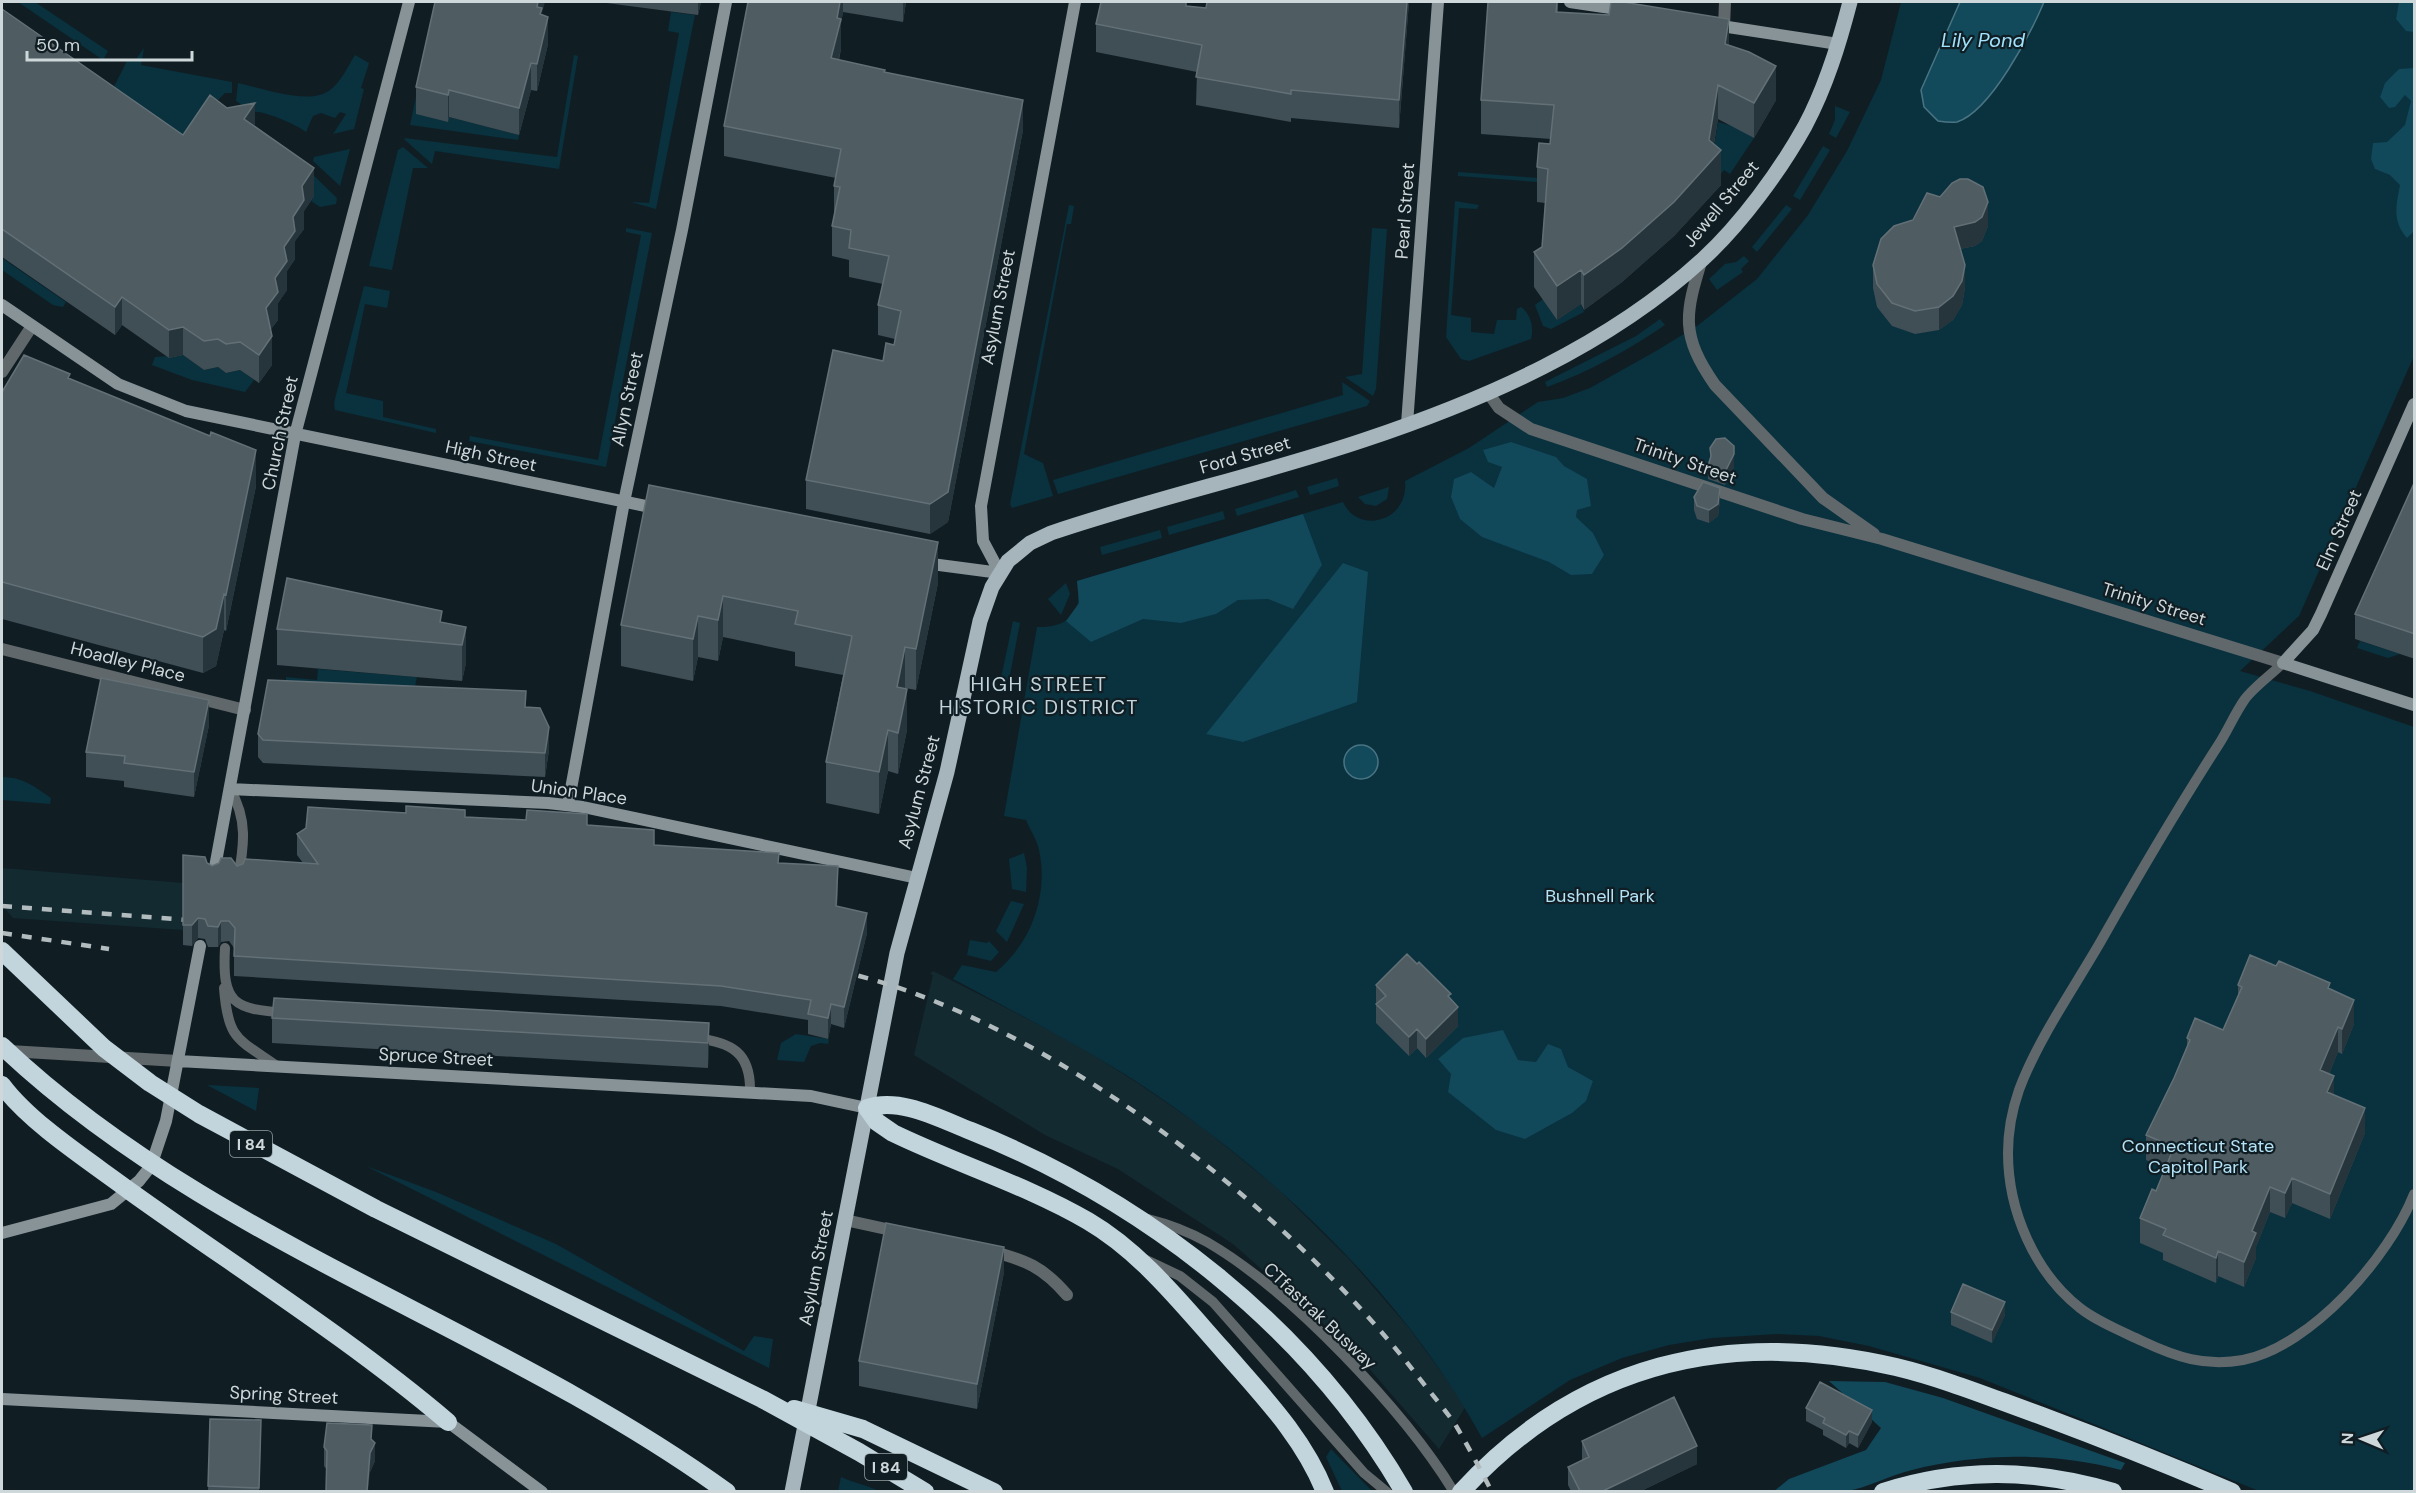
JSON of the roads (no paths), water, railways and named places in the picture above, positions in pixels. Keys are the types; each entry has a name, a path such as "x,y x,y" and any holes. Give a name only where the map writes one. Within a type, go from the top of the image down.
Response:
{"highway":[{"name":"I 84","path":"2,951 39,989 113,1055 150,1083 199,1114 350,1196 775,1406 847,1444 925,1491"},
{"path":"2,1046 48,1088 128,1149 179,1182 599,1411 726,1491"},
{"path":"2,1085 24,1108 93,1164 283,1298 448,1422"},
{"path":"1325,1491 1300,1444 1275,1410 1179,1301 1131,1253 1106,1233 1061,1207 893,1133 877,1122 867,1108 897,1105 959,1126 1061,1173 1127,1212 1227,1286 1264,1319 1316,1372 1364,1431 1404,1491"},
{"path":"1461,1491 1523,1433 1557,1409 1593,1390 1645,1370 1683,1361 1767,1353 1845,1358 1917,1373 2089,1434 2232,1491"},
{"path":"775,1406 850,1424 994,1491"},
{"path":"1883,1491 1948,1476 1989,1472 2053,1477 2113,1491"}],"main road":[{"name":"Jewell Street","path":"1510,383 1602,334 1702,259 1731,229 1783,160 1817,102 1850,2"},
{"name":"Ford Street","path":"1000,573 1018,551 1051,533 1359,442 1489,394 1510,383"},
{"name":"Asylum Street","path":"792,1491 897,953 947,772 978,628 989,595 1000,573"}],"street":[{"name":"Church Street","path":"213,878 295,435 409,2"},
{"name":"Allyn Street","path":"568,805 624,502 682,230 726,2"},
{"name":"Asylum Street","path":"1000,573 983,541 981,506 1075,2"},
{"name":"Pearl Street","path":"1407,424 1438,2"},
{"path":"1570,2 1637,12"},
{"path":"1724,27 1725,2"},
{"path":"1702,23 1838,44"},
{"name":"Trinity Street","path":"1702,259 1687,320 1704,370 1715,385 1823,498 1842,514 1882,539"},
{"name":"High Street","path":"2,306 105,376 141,395 197,414 668,511"},
{"path":"2,372 32,326"},
{"name":"Trinity Street","path":"1489,394 1499,408 1532,429 1802,519 1882,539 2415,705"},
{"name":"Elm Street","path":"2283,663 2309,635 2321,614 2415,404"},
{"path":"908,560 1000,573"},
{"name":"Hoadley Place","path":"2,649 245,710"},
{"name":"Union Place","path":"230,789 568,805 917,878"},
{"path":"2,1233 111,1204 139,1181 151,1166 159,1144 178,1060 200,946"},
{"name":"Spruce Street","path":"2,1051 811,1096 867,1108"},
{"path":"845,1220 910,1234"},
{"path":"978,1249 1037,1266 1067,1295"},
{"name":"Spring Street","path":"2,1399 448,1422"},
{"path":"448,1422 542,1491"}],"lane":[{"path":"2283,663 2246,697 2169,822 2038,1050 2019,1091 2012,1117 2008,1152 2013,1195 2028,1241 2043,1268 2061,1291 2079,1308 2105,1324 2161,1350 2207,1363 2246,1359 2265,1353 2281,1346 2312,1322 2373,1267 2402,1224 2415,1194"},
{"path":"230,789 239,806 244,830 238,879"},
{"path":"225,948 226,1015 230,1030 236,1038 277,1066"},
{"path":"224,982 231,996 244,1007 294,1013"},
{"path":"680,1037 713,1040 735,1051 748,1066 750,1092"},
{"name":"CTfastrak Busway","path":"1127,1212 1206,1241 1258,1279 1304,1318 1352,1366 1432,1459 1454,1491"},
{"path":"1131,1253 1174,1272 1213,1302 1364,1473 1388,1491"}],"water":[{"name":"Lily Pond","path":"1960,2 2044,2 2020,51 1983,103 1970,115 1957,122 1938,121 1924,107 1921,90"},
{"path":"1361,745 1373,750 1378,762 1373,774 1361,779 1349,774 1344,762 1349,750"}],"railway":[{"path":"2,906 200,921"},
{"path":"2,933 109,949"},
{"path":"839,971 918,995 998,1030 1079,1075 1157,1128 1232,1186 1301,1248 1363,1311 1455,1424 1492,1492"}],"district":[{"name":"HIGH STREET HISTORIC DISTRICT","path":"1039,696"}],"park label":[{"name":"Bushnell Park","path":"1600,896"},
{"name":"Connecticut State Capitol Park","path":"2198,1156"}]}
